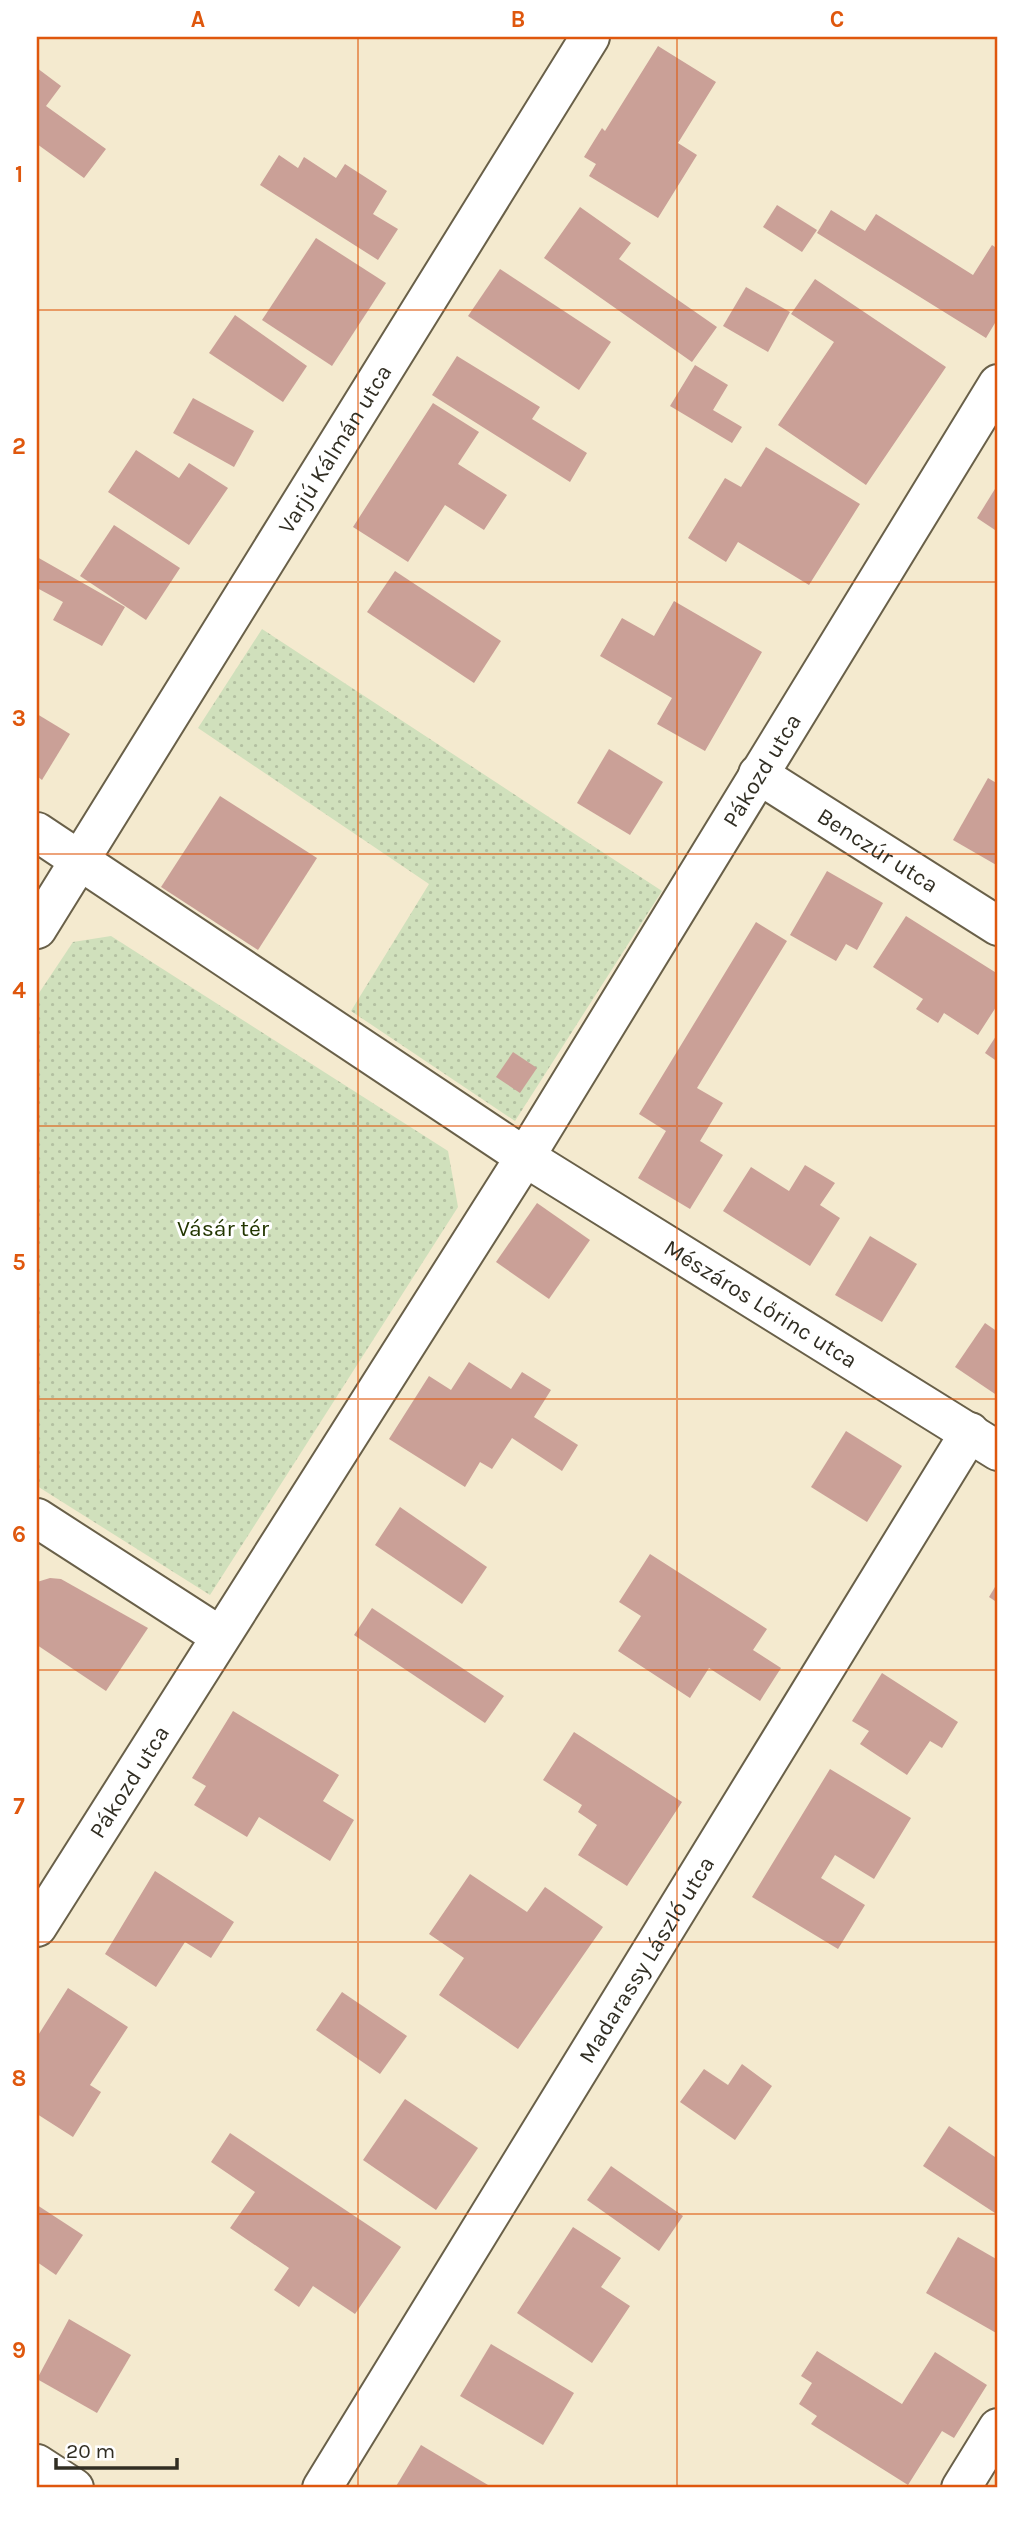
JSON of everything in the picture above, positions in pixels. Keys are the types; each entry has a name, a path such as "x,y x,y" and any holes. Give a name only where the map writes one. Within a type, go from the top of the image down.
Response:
{"street":[{"name":"Varjú Kálmán utca","path":"81,859 590,37"},
{"name":"Pákozd utca","path":"524,1157 997,388"},
{"name":"Benczúr utca","path":"758,774 998,926"},
{"path":"37,832 524,1157 220,1636 37,1518"},
{"path":"37,929 81,859"},
{"name":"Mészáros Lőrinc utca","path":"524,1157 984,1441"},
{"name":"Madarassy László utca","path":"322,2488 984,1441"},
{"name":"Pákozd utca","path":"37,1927 220,1636"},
{"path":"961,2488 998,2428"}],"green space":[{"path":"262,629 662,891 515,1121 351,1011 429,884 198,728"},
{"name":"Vásár tér","path":"111,936 448,1151 458,1207 210,1595 37,1486 37,996 73,942"}],"building":[{"path":"658,46 716,82 678,143 697,155 658,218 589,176 596,164 584,157 602,128 605,131"},
{"path":"37,68 61,86 46,106 106,149 84,178 37,144"},
{"path":"279,155 298,168 304,157 336,178 345,164 387,191 373,214 398,229 378,260 260,185"},
{"path":"777,205 817,230 802,252 763,227"},
{"path":"580,207 631,243 619,259 717,327 692,362 544,258"},
{"path":"831,210 865,231 876,214 973,275 992,245 998,249 998,318 986,338 817,233"},
{"path":"316,238 386,283 332,366 262,320"},
{"path":"500,269 611,342 579,390 468,316"},
{"path":"815,279 946,367 866,485 778,425 834,342 791,314"},
{"path":"746,287 790,312 768,352 723,326"},
{"path":"235,315 307,366 283,402 209,353"},
{"path":"457,356 540,407 532,419 587,453 570,482 432,395"},
{"path":"695,365 728,385 713,410 742,427 732,443 670,406"},
{"path":"193,398 254,431 234,467 173,433"},
{"path":"433,403 479,432 458,464 507,495 484,530 445,505 408,562 353,527"},
{"path":"766,447 860,504 809,585 738,542 726,562 688,538 725,478 741,487"},
{"path":"136,450 179,478 189,463 228,488 189,545 108,492"},
{"path":"998,484 998,532 977,518"},
{"path":"114,525 180,568 146,620 80,576"},
{"path":"37,557 125,607 102,646 53,620 63,602 37,588"},
{"path":"395,571 501,641 474,683 367,612"},
{"path":"674,601 762,652 705,751 657,724 672,698 600,656 622,618 654,636"},
{"path":"37,714 70,734 42,780 37,776"},
{"path":"609,749 663,782 630,835 577,803"},
{"path":"988,778 998,784 998,866 953,840"},
{"path":"220,796 317,858 258,950 161,887"},
{"path":"827,871 883,903 857,950 846,944 836,961 790,935"},
{"path":"906,916 998,974 998,1004 978,1035 944,1013 938,1023 916,1009 923,999 873,967"},
{"path":"756,922 787,941 697,1088 723,1103 700,1141 723,1155 690,1209 638,1178 666,1131 639,1114"},
{"path":"998,1033 998,1062 985,1053"},
{"path":"513,1052 537,1068 520,1093 496,1077"},
{"path":"805,1165 835,1183 820,1205 840,1218 810,1266 723,1211 751,1167 789,1191"},
{"path":"537,1203 590,1240 549,1299 496,1262"},
{"path":"870,1236 917,1264 882,1322 835,1295"},
{"path":"985,1323 998,1332 998,1396 955,1367"},
{"path":"469,1362 511,1389 522,1372 551,1390 534,1417 578,1445 562,1471 512,1438 492,1469 480,1462 465,1487 389,1439 429,1376 451,1390"},
{"path":"846,1431 902,1466 867,1522 811,1487"},
{"path":"400,1507 487,1567 462,1604 375,1545"},
{"path":"650,1554 767,1629 753,1650 781,1668 760,1701 709,1668 690,1698 618,1651 641,1616 619,1602"},
{"path":"50,1578 61,1579 148,1628 106,1691 37,1645 37,1582"},
{"path":"998,1582 998,1603 989,1597"},
{"path":"372,1608 504,1696 485,1723 354,1635"},
{"path":"882,1673 958,1722 942,1748 930,1741 907,1775 860,1744 869,1731 852,1721"},
{"path":"233,1711 339,1775 323,1801 354,1820 330,1861 259,1817 247,1837 194,1805 206,1786 192,1778"},
{"path":"574,1732 682,1802 627,1886 578,1855 597,1825 578,1812 582,1805 543,1780"},
{"path":"830,1769 911,1818 874,1879 835,1855 821,1878 865,1905 838,1949 752,1897"},
{"path":"155,1871 234,1922 211,1958 185,1942 156,1987 105,1954"},
{"path":"470,1874 527,1912 545,1887 603,1927 518,2049 439,1995 464,1958 429,1934"},
{"path":"68,1988 128,2027 90,2085 101,2092 73,2137 37,2114 37,2037"},
{"path":"342,1992 407,2036 380,2074 316,2030"},
{"path":"742,2064 772,2086 735,2140 680,2102 704,2069 728,2085"},
{"path":"405,2099 478,2148 436,2210 363,2160"},
{"path":"949,2126 998,2159 998,2215 923,2166"},
{"path":"230,2133 401,2247 355,2314 313,2286 299,2307 274,2290 289,2268 230,2228 255,2192 211,2162"},
{"path":"611,2166 683,2216 659,2251 587,2200"},
{"path":"37,2205 83,2235 56,2275 37,2262"},
{"path":"573,2227 621,2258 601,2287 630,2306 592,2363 517,2313"},
{"path":"958,2237 998,2260 998,2334 926,2293"},
{"path":"69,2319 131,2355 97,2413 37,2379"},
{"path":"491,2344 574,2393 543,2445 460,2396"},
{"path":"817,2351 902,2404 935,2352 987,2385 954,2438 942,2431 908,2485 811,2424 817,2416 799,2404 812,2383 801,2376"},
{"path":"421,2445 493,2488 395,2488"}]}
